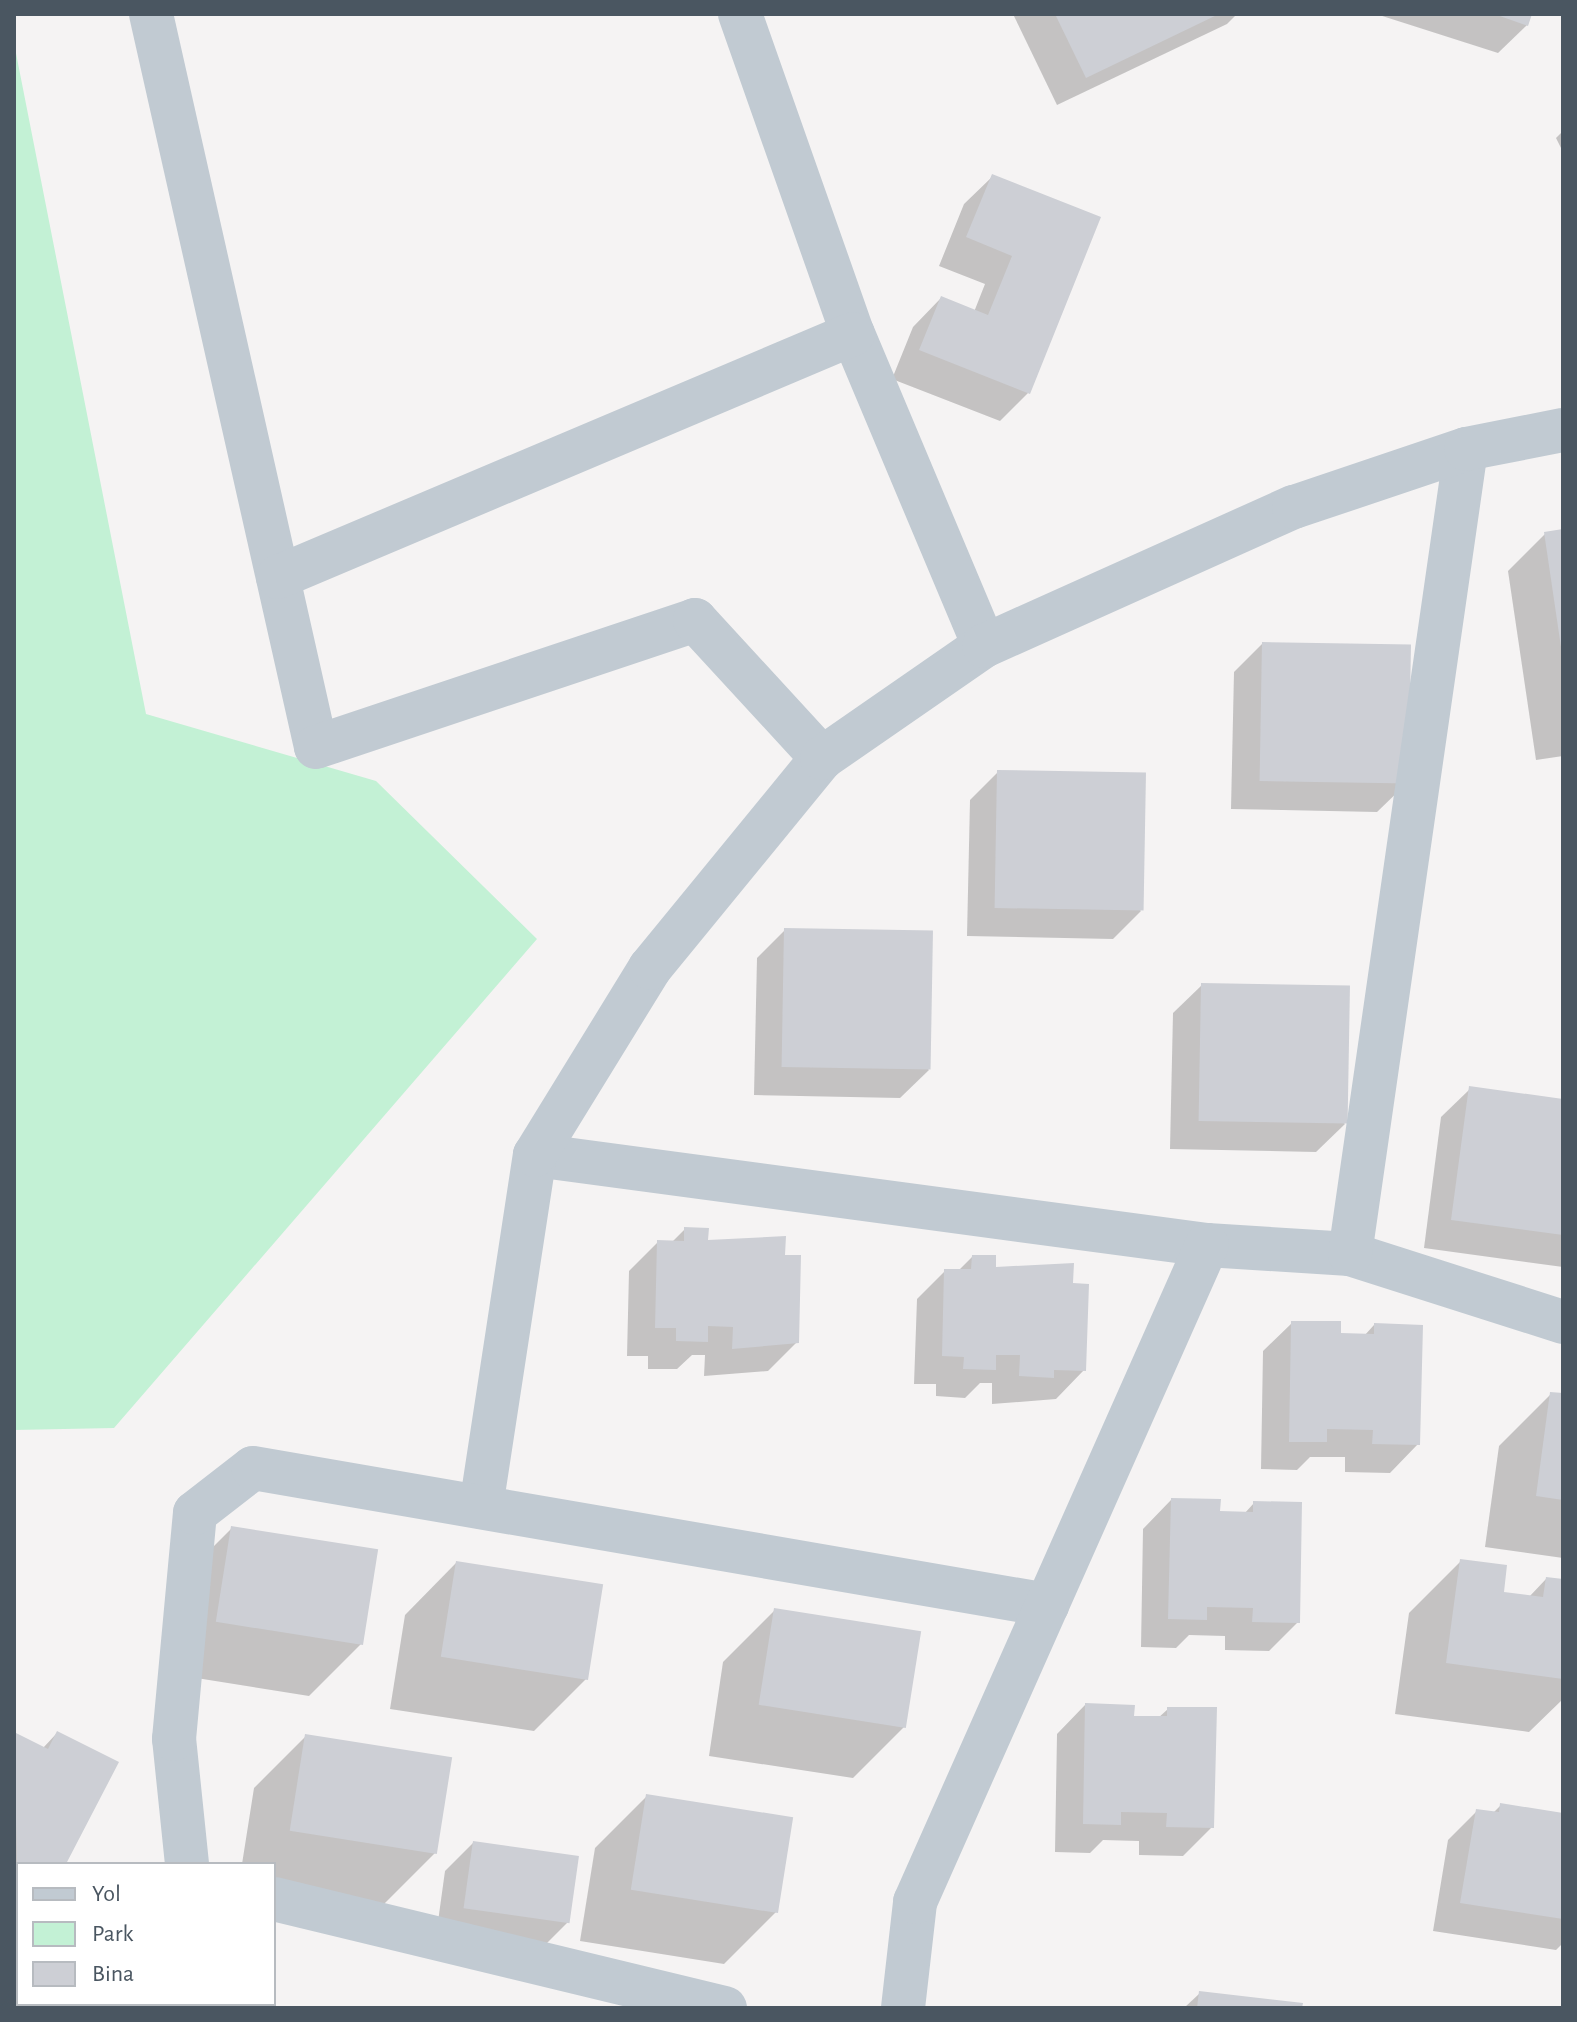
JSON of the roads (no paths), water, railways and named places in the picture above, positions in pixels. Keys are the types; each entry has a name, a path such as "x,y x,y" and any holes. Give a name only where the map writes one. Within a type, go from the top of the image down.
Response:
{"street":[{"path":"151,14 316,747 695,620 822,758"},
{"path":"740,14 853,334 984,646"},
{"path":"278,577 853,334"},
{"path":"481,1507 535,1155 650,968 822,758 984,646 1294,507 1466,449 1563,430"},
{"path":"1350,1254 1466,449"},
{"path":"535,1155 1207,1245 1350,1254 1563,1322"},
{"path":"903,2008 915,1902 1207,1245"},
{"path":"187,1862 174,1739 195,1513 253,1468 1047,1605"},
{"path":"276,1899 725,2008"}]}
